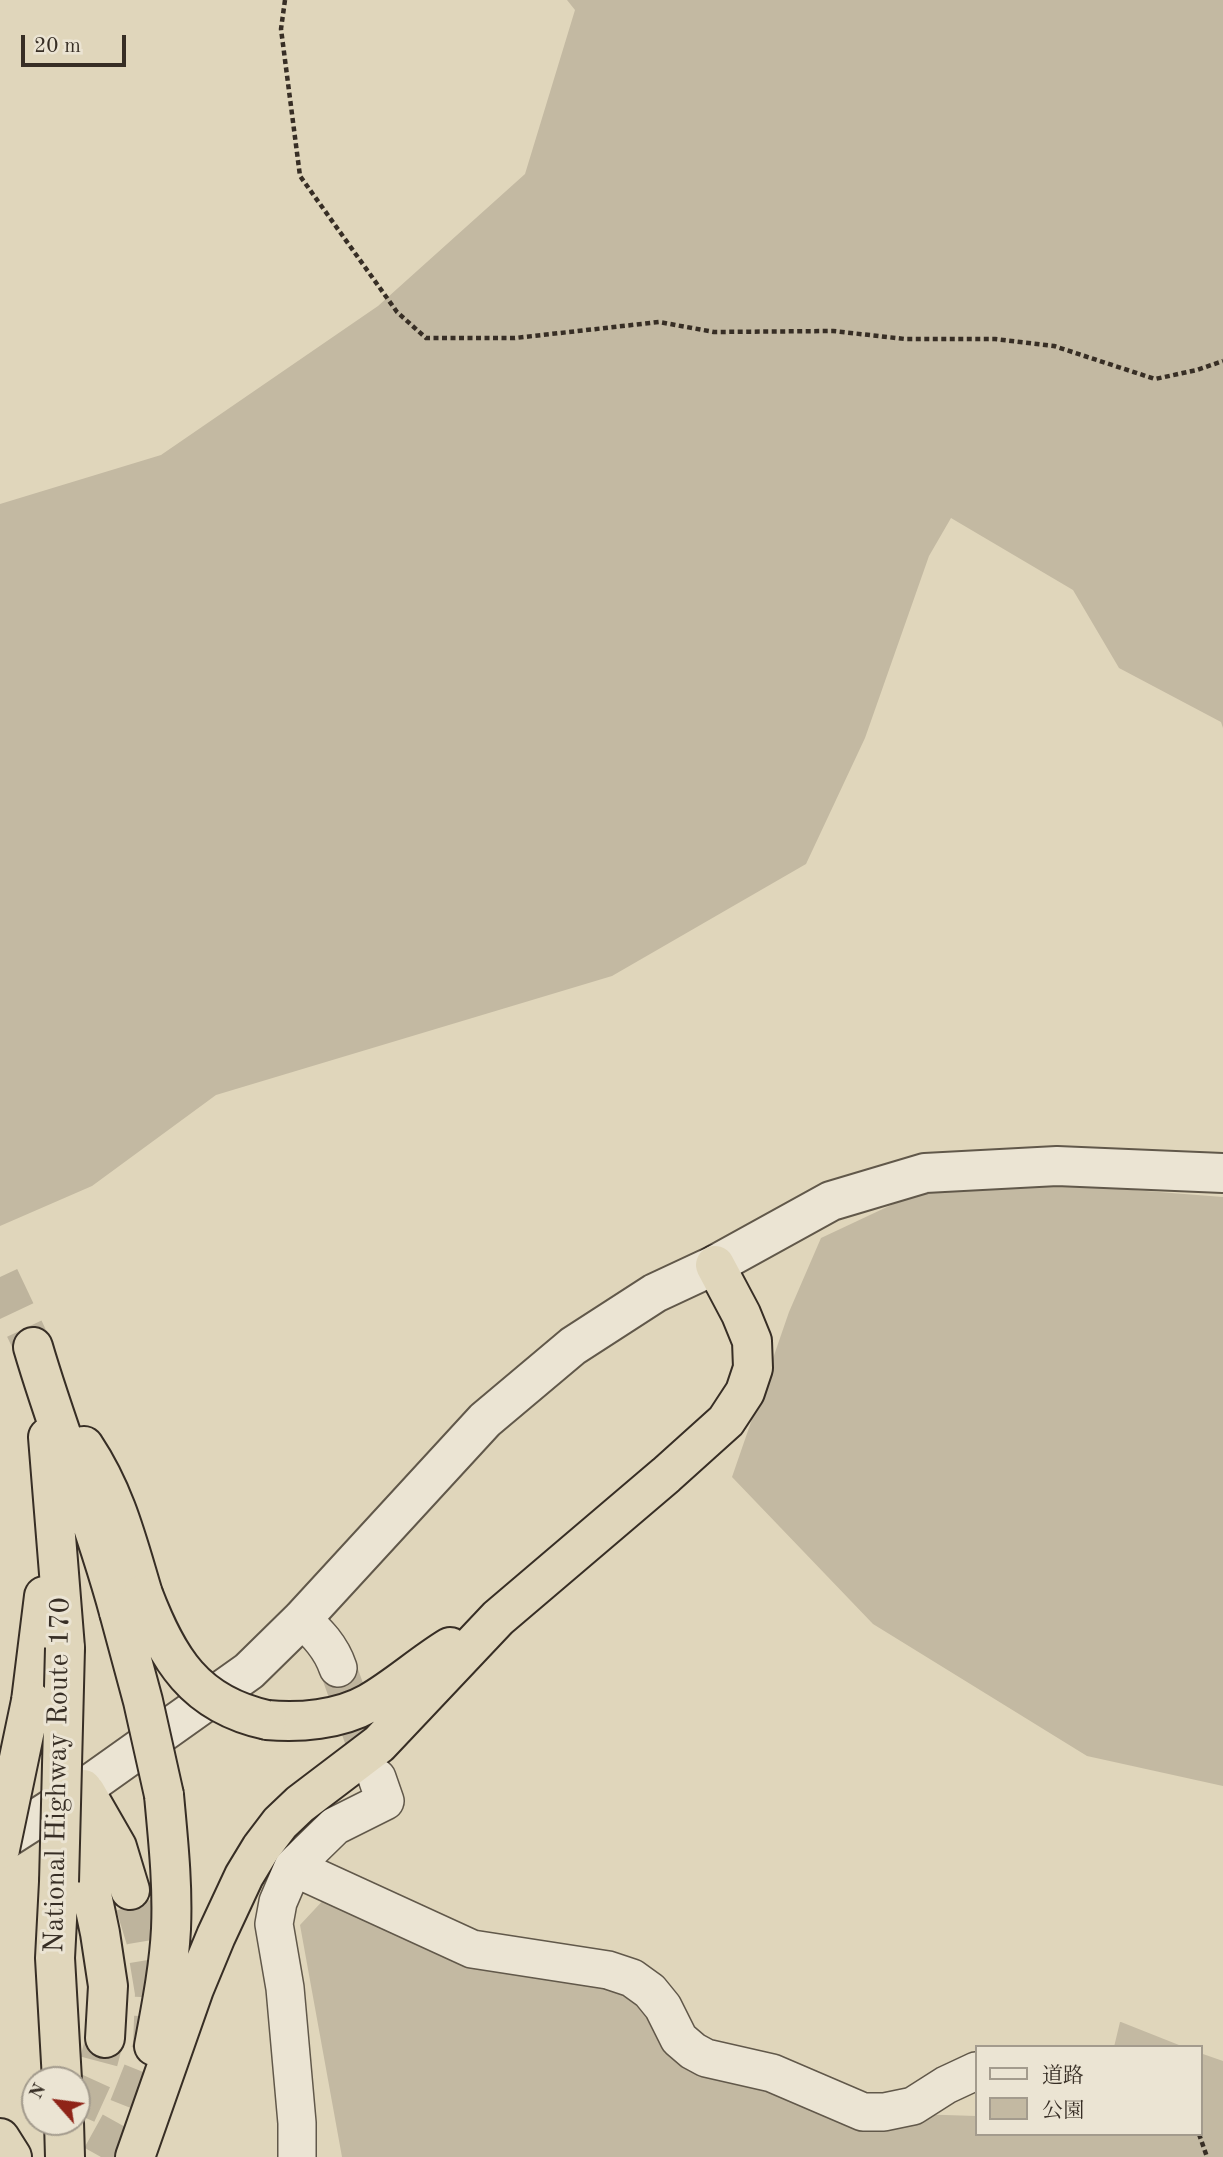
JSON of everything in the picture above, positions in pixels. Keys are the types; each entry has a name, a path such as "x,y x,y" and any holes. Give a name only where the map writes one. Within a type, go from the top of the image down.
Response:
{"highway":[{"path":"135,2157 194,1989 244,1876 280,1823 300,1804 379,1744 498,1618 726,1421 746,1392 753,1368 752,1341 715,1265"},
{"name":"National Highway Route 170","path":"33,1346 44,1386 65,1647 55,1958 61,2066"},
{"path":"44,1386 98,1467 116,1503 131,1603 158,1632 177,1664 193,1682 226,1707 244,1715 288,1722 341,1714 366,1705 440,1653 498,1618"},
{"path":"0,1849 32,1701 54,1516"},
{"name":"National Highway Route 170","path":"131,1603 143,1701 164,1795 170,1859 171,1929 163,1995 135,2157"},
{"path":"83,1789 117,1847 130,1890"},
{"path":"83,1789 87,1871 108,1986 105,2038"},
{"path":"64,2136 65,2157"},
{"path":"0,2138 12,2157"}],"street":[{"path":"0,1842 83,1789 249,1671 302,1619 495,1412 573,1346 655,1293 715,1265 831,1201 925,1173 1057,1166 1223,1172"},
{"path":"302,1619 319,1635 334,1656 338,1668"},
{"path":"297,2157 297,2123 285,1988 274,1924 278,1902 293,1867 335,1825 385,1801 377,1778"},
{"path":"293,1867 472,1949 608,1970 632,1979 650,1991 663,2007 680,2039 699,2055 772,2073 863,2112 884,2112 913,2106 946,2085 974,2072"}],"path":[{"path":"285,0 282,29 300,176 397,312 426,338 515,338 659,322 714,332 834,331 905,339 995,339 1054,346 1155,379 1223,361"},
{"path":"1200,2136 1207,2157"}],"green space":[{"path":"567,0 1223,0 1223,728 1221,722 1119,668 1073,590 951,518 929,556 865,738 806,864 612,976 216,1095 92,1186 0,1226 0,504 161,455 378,306 525,174 575,10"},
{"path":"953,1176 1223,1197 1223,1786 1087,1756 873,1624 732,1477 789,1312 821,1238"},
{"path":"328,1895 504,1973 651,1987 725,2072 914,2114 974,2116 974,2136 1202,2136 1202,2054 1223,2061 1223,2157 342,2157 300,1925"},
{"path":"1121,2022 1179,2045 1114,2045"}],"tunnel":[{"path":"0,1277 33,1347"},
{"path":"338,1668 377,1778"},
{"path":"101,2157 127,2110 152,2047 154,1993 145,1939 130,1890"},
{"path":"91,2083 105,2038"}]}
